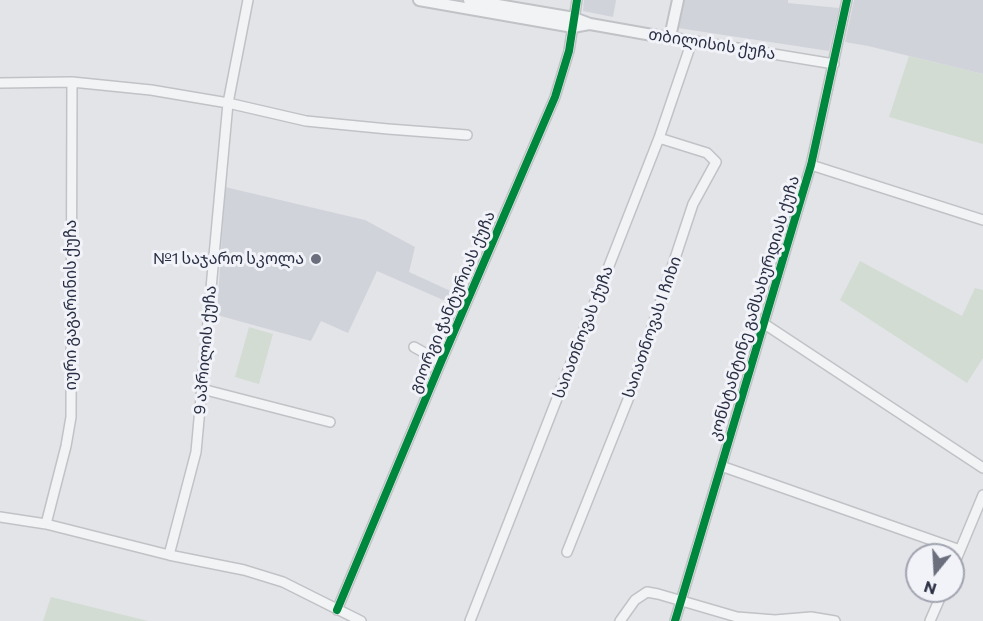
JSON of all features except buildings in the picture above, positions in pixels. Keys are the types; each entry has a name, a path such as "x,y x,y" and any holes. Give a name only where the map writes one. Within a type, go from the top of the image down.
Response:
{"street":[{"name":"9 აპრილის ქუჩა","path":"169,555 196,452 228,103 248,0"},
{"name":"თბილისის ქუჩა","path":"419,0 590,24 834,64"},
{"name":"თბილისის ქუჩა","path":"469,0 574,23"},
{"name":"გიორგი ჭანტურიას ქუჩა","path":"337,610 555,97 569,51 577,0"},
{"path":"670,37 678,0"},
{"name":"კონსტანტინე გამსახურდიას ქუჩა","path":"675,621 811,165 847,0"},
{"name":"საიათნოვას ქუჩა","path":"470,621 659,138 692,41"},
{"path":"0,83 72,82 151,90 228,103 306,121 467,135"},
{"name":"იური გაგარინის ქუჩა","path":"46,524 71,417 72,82"},
{"name":"საიათნოვას I ჩიხი","path":"567,552 629,397 693,204 716,162 707,153 659,138"},
{"path":"811,165 983,220"},
{"path":"763,323 983,468"},
{"path":"414,347 441,362"},
{"path":"202,389 330,422"},
{"path":"720,466 940,543"},
{"path":"963,543 983,495"},
{"path":"0,517 46,524 169,555 244,570 284,582 361,621"},
{"path":"620,621 635,600 647,592 737,617 835,621"},
{"path":"930,621 938,603"}],"shaded area":[{"path":"584,0 616,0 613,17 583,11"},
{"path":"684,0 788,0 788,3 839,8 829,51 678,28"},
{"path":"854,0 983,0 983,74 845,42"},
{"path":"909,56 983,74 983,144 889,117"},
{"name":"№1 საჯარო სკოლა","path":"225,187 365,220 415,247 409,272 455,293 450,303 377,271 348,333 321,321 311,341 217,315"},
{"path":"860,261 962,316 975,288 983,290 983,358 967,383 840,300"},
{"path":"249,327 273,334 259,384 235,377"},
{"path":"51,597 148,621 43,621"}],"cycle path":[{"path":"337,610 555,97 569,51 577,0"},
{"path":"675,621 811,165 847,0"}],"place":[{"name":"№1 საჯარო სკოლა","path":"316,259"}]}
